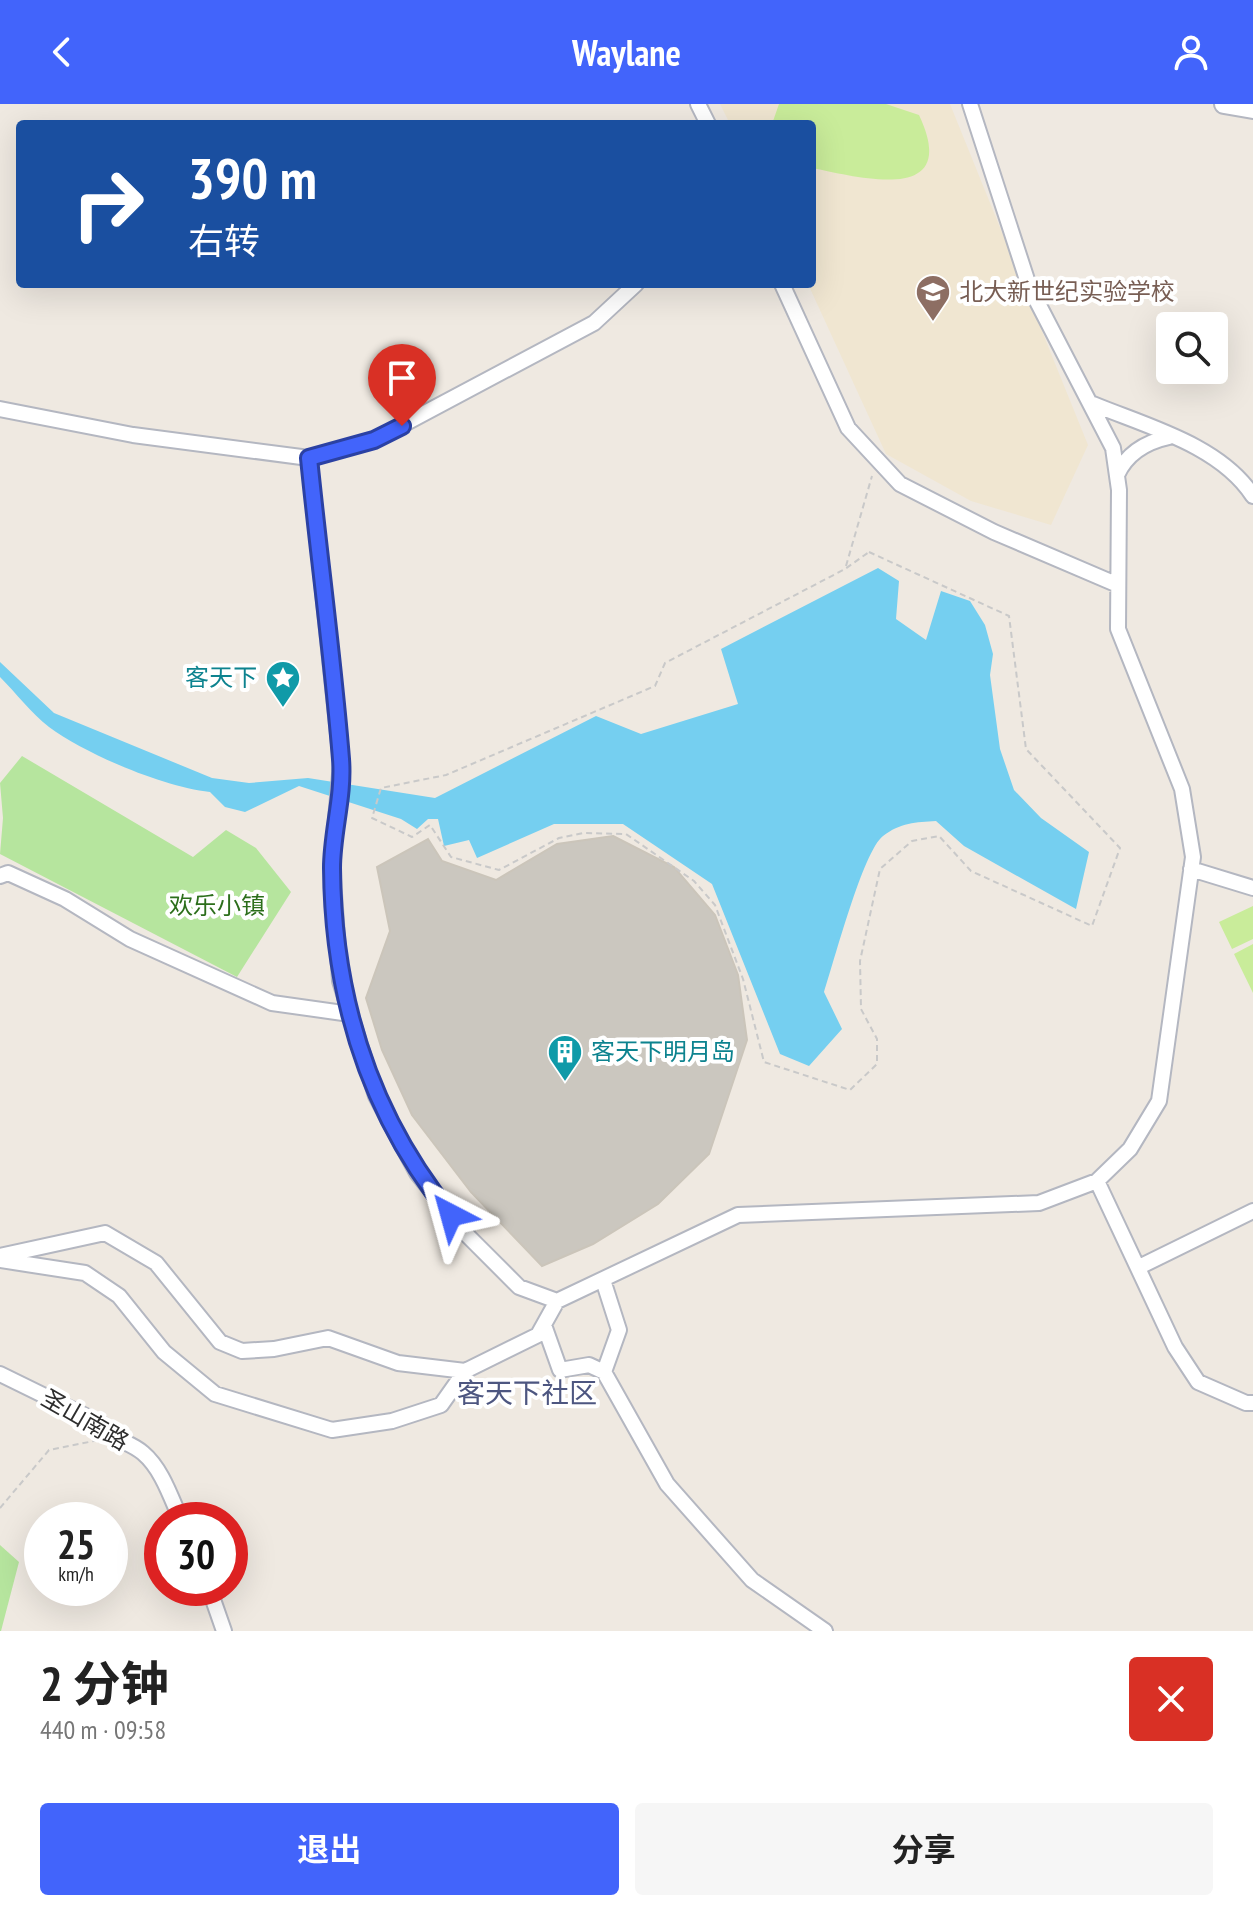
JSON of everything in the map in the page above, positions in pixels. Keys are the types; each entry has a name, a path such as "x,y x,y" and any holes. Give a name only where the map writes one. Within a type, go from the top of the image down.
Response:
{"street":[{"path":"1,1257 85,1273 119,1296 164,1352 215,1394 332,1430 392,1421 441,1405 465,1371 538,1335 557,1301 738,1215 1039,1203 1097,1181 1130,1149 1159,1101 1191,869 1182,789 1118,629 1117,475 1113,448 1093,404 1029,286 970,104"},
{"path":"1224,104 1253,109"},
{"path":"0,409 133,435 309,458 374,440 388,433 594,323 632,288"},
{"path":"784,288 848,428 900,484 994,532 1118,585"},
{"path":"1093,404 1170,436 1232,471 1253,496"},
{"path":"1117,475 1123,462 1136,451 1153,440 1170,436"},
{"path":"309,458 341,763 332,864 340,981 376,1096 417,1173 468,1236 519,1287 557,1301"},
{"path":"1191,869 1253,888"},
{"path":"0,876 8,873 65,899 130,939 272,1003 350,1014"},
{"path":"1097,1181 1175,1347 1198,1382 1253,1403"},
{"path":"1139,1267 1253,1211"},
{"path":"1,1257 105,1233 156,1263 220,1342 242,1351 274,1349 328,1338 398,1363 465,1371"},
{"path":"0,1239 1,1257"},
{"path":"603,1280 619,1330 604,1372"},
{"path":"544,1325 560,1370 589,1365 604,1372 667,1484 752,1580 825,1631"},
{"name":"圣山南路","path":"0,1374 102,1424 112,1438 143,1452 165,1482 173,1502"},
{"path":"215,1606 224,1631"}],"path":[{"path":"845,569 869,552 1009,616 1026,749 1120,848 1092,926 971,871 939,836 912,841 880,869 860,961 861,1009 877,1039 877,1064 850,1090 764,1062 743,979 715,905 694,881 626,834 583,833 559,838 499,870 451,857 430,825 412,837 372,818 381,788 446,775 655,686 665,663 845,569 877,459"},
{"path":"0,1508 49,1450 112,1438"}],"shaded area":[{"name":"北大新世纪实验学校","path":"720,104 950,104 1088,445 1051,525 971,501 886,454 810,288 816,288 816,120 728,120"}],"green space":[{"path":"779,104 886,104 919,115 929,144 927,163 916,174 899,179 877,179 816,169 816,120 773,120"},
{"name":"欢乐小镇","path":"22,756 193,857 226,830 256,848 291,892 237,977 0,854 3,818 0,783"},
{"path":"1253,906 1253,939 1232,949 1219,922"},
{"path":"1253,944 1253,993 1234,954"},
{"path":"0,1545 19,1562 1,1631 0,1631"}],"water":[{"path":"878,568 899,581 896,619 926,640 941,591 970,601 985,625 993,654 990,675 1000,749 1014,790 1041,818 1089,852 1076,909 964,846 936,821 902,826 883,836 875,846 858,884 824,992 842,1029 809,1066 780,1054 712,884 623,824 554,824 477,858 469,840 444,846 438,819 428,819 417,829 401,819 299,786 245,812 225,807 210,792 149,777 65,738 42,721 0,677 0,662 54,713 212,778 249,783 308,778 435,798 596,716 641,734 738,704 721,649"}],"building":[{"name":"客天下明月岛","path":"613,836 674,867 715,915 738,975 747,1040 709,1154 658,1204 593,1244 542,1266 471,1192 412,1115 382,1050 366,998 390,931 377,867 428,839 442,861 496,880 557,844"}],"place":[{"name":"北大新世纪实验学校","path":"933,323"},
{"name":"客天下","path":"283,709"},
{"name":"客天下明月岛","path":"565,1083"}],"district":[{"name":"客天下社区","path":"527,1393"}],"route":[{"path":"402,426 374,440 309,458 341,763 332,864 335,942 340,981 376,1096 417,1173 451,1215"}]}
